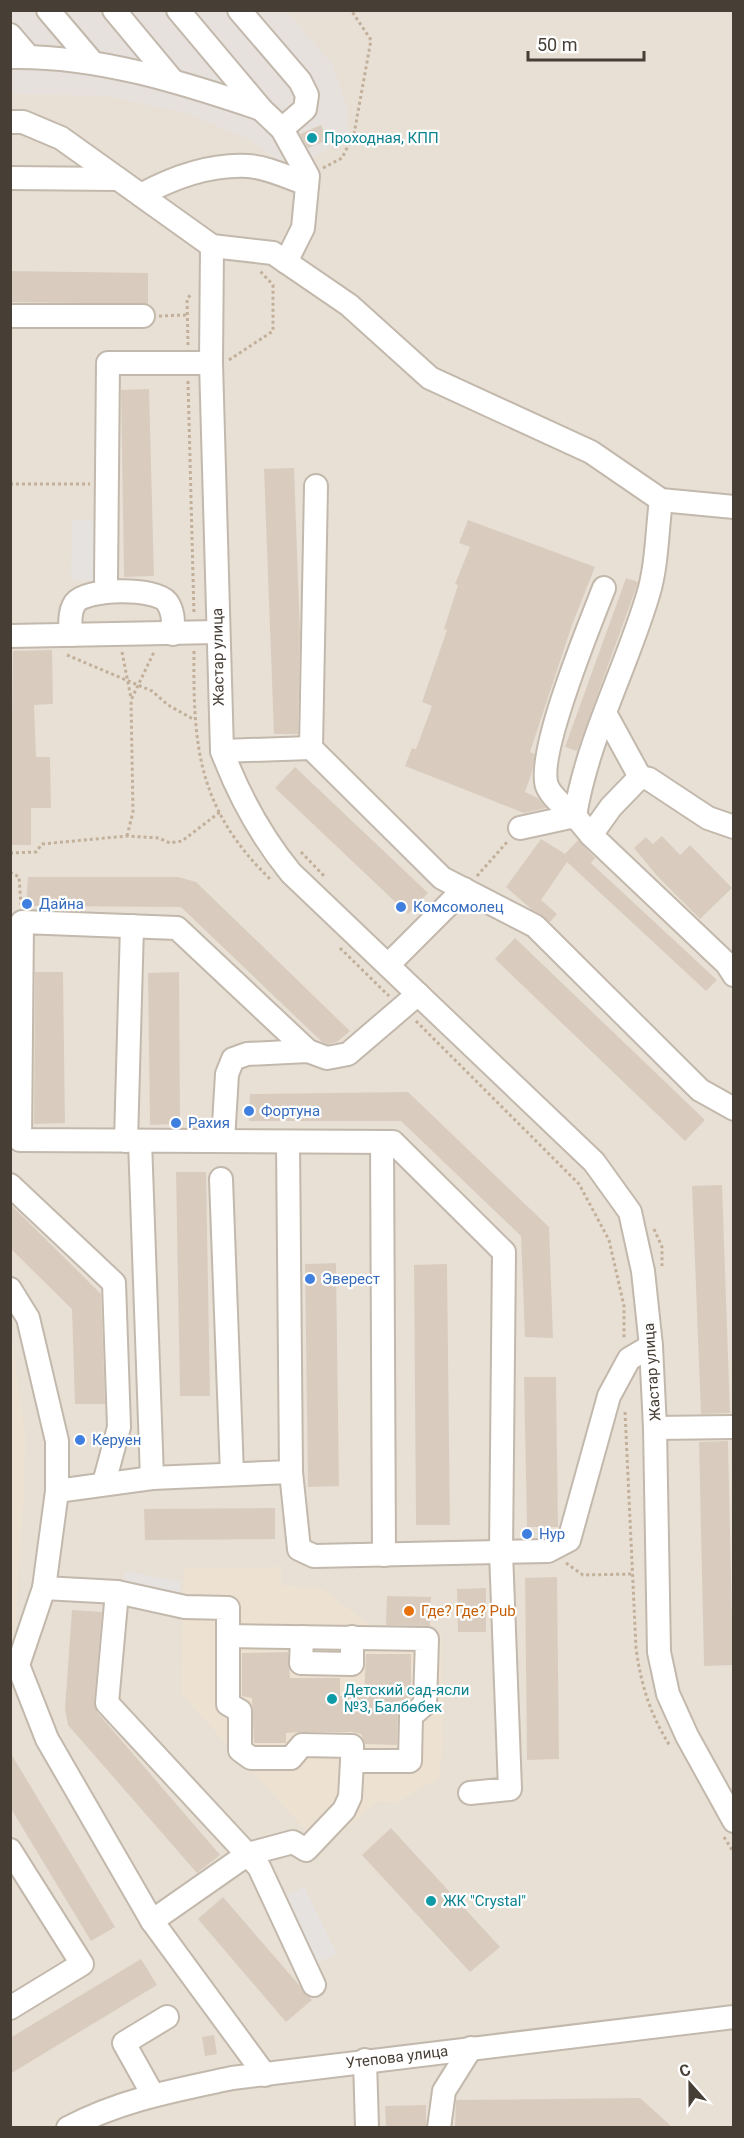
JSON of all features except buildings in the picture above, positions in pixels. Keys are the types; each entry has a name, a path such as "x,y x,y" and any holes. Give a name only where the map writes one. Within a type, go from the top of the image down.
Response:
{"street":[{"path":"48,10 93,63"},
{"path":"114,10 173,81"},
{"path":"178,10 262,110 282,129 307,180 303,228 286,262"},
{"path":"239,10 300,81 307,96 306,109 282,129"},
{"path":"10,35 19,56 93,63 173,81 262,110"},
{"path":"10,122 23,122 61,138 212,246 273,253 349,305 430,378 591,452 661,500 734,507"},
{"path":"141,195 166,181 203,169 250,166 307,180"},
{"path":"10,178 118,179"},
{"name":"Жастар улица","path":"212,246 219,363 217,632 222,751 238,794 271,848 291,873 388,965 410,1001 594,1162 630,1212 643,1271 651,1346 655,1428 659,1652 668,1694 728,1828"},
{"path":"10,316 142,316"},
{"path":"106,580 108,363 219,363"},
{"path":"316,486 311,748 442,878 535,926 700,1090 734,1108"},
{"path":"575,816 578,795 605,713 649,593 661,500"},
{"path":"604,588 556,716 546,784 552,794 591,835 727,964 734,975"},
{"path":"67,644 69,622 74,604 85,595 113,592 148,593 166,600 173,613 177,633"},
{"path":"10,636 67,644 117,634 217,632"},
{"path":"605,713 640,777 649,779 708,819 734,827"},
{"path":"222,751 311,748"},
{"path":"591,835 610,807 640,777"},
{"path":"708,819 734,811"},
{"path":"520,828 575,816"},
{"path":"388,965 464,890"},
{"path":"308,1051 177,927 22,922 15,1121 20,1140 393,1142 504,1252 501,1552 510,1789 470,1793"},
{"path":"132,926 133,1141 152,1478"},
{"path":"223,1142 227,1074 233,1059 247,1054 308,1051 327,1058 348,1054 410,1001"},
{"path":"288,1142 291,1472 299,1549 314,1556 548,1551 569,1540 609,1396 629,1359 651,1346"},
{"path":"382,1142 384,1555"},
{"path":"221,1179 232,1474"},
{"path":"10,1185 114,1283 119,1427 104,1483"},
{"path":"10,1289 28,1318 54,1430 57,1491 44,1588 14,1664 47,1739 152,1921 265,2075"},
{"path":"655,1428 734,1427"},
{"path":"57,1491 152,1478 291,1472"},
{"path":"44,1588 117,1592 185,1607 228,1608 228,1704 240,1711 240,1750 251,1758 291,1758 302,1745 352,1746 350,1797 344,1810 306,1850 293,1842 248,1854 152,1921"},
{"path":"117,1592 107,1703 259,1868 314,1985"},
{"path":"228,1635 427,1639 425,1704 411,1716 410,1761 352,1761"},
{"path":"10,1850 82,1964 10,2007"},
{"path":"153,2094 124,2043 167,2017"},
{"name":"Утепова улица","path":"68,2127 96,2121 153,2094 232,2078 734,2017"},
{"path":"439,2127 444,2091 471,2048"},
{"path":"365,2061 367,2127"}],"path":[{"path":"307,180 342,158 354,134 370,40 351,10"},
{"path":"219,363 273,331 273,285 258,270"},
{"path":"193,291 187,299 188,363 177,633 199,755 210,792 238,844 275,884"},
{"path":"142,316 187,315"},
{"path":"10,484 107,484"},
{"path":"131,700 138,686 177,633"},
{"path":"117,634 131,700 133,812 127,837"},
{"path":"67,644 126,681 152,691 168,705 193,718"},
{"path":"10,853 36,852 42,844 127,837 159,838 170,843 182,841 220,812"},
{"path":"464,890 520,828"},
{"path":"292,844 334,886"},
{"path":"10,872 18,877 22,922"},
{"path":"334,942 410,1001 579,1184 609,1240 618,1273 624,1306 624,1367"},
{"path":"653,1227 662,1247 662,1270"},
{"path":"625,1401 632,1574 641,1683 653,1719 670,1748"},
{"path":"584,1575 632,1574"},
{"path":"728,1828 734,1853"}],"shaded area":[{"path":"11,11 733,11 733,2127 11,2127"},
{"path":"11,11 287,11 333,65 347,107 348,139 305,161 285,166 250,140 185,113 106,96 11,94"},
{"path":"72,520 106,520 106,580 71,580"},
{"path":"10,1328 25,1435 24,1489 14,1643 11,1650"},
{"path":"281,1567 281,1585 323,1589 377,1631 441,1632 443,1745 439,1778 396,1803 377,1802 323,1849 181,1694 184,1569"},
{"path":"126,1571 180,1582 181,1609 120,1602"},
{"path":"304,1887 337,1954 312,1965 280,1899"}],"place":[{"name":"Проходная, КПП","path":"312,138"},
{"name":"Дайна","path":"27,904"},
{"name":"Комсомолец","path":"401,907"},
{"name":"Фортуна","path":"249,1111"},
{"name":"Рахия","path":"176,1123"},
{"name":"Эверест","path":"310,1279"},
{"name":"Керуен","path":"80,1440"},
{"name":"Нур","path":"527,1534"},
{"name":"Где? Где? Pub","path":"409,1611"},
{"name":"Детский сад-ясли №3, Балбөбек","path":"332,1699"},
{"name":"ЖК \"Crystal\"","path":"431,1901"}]}
